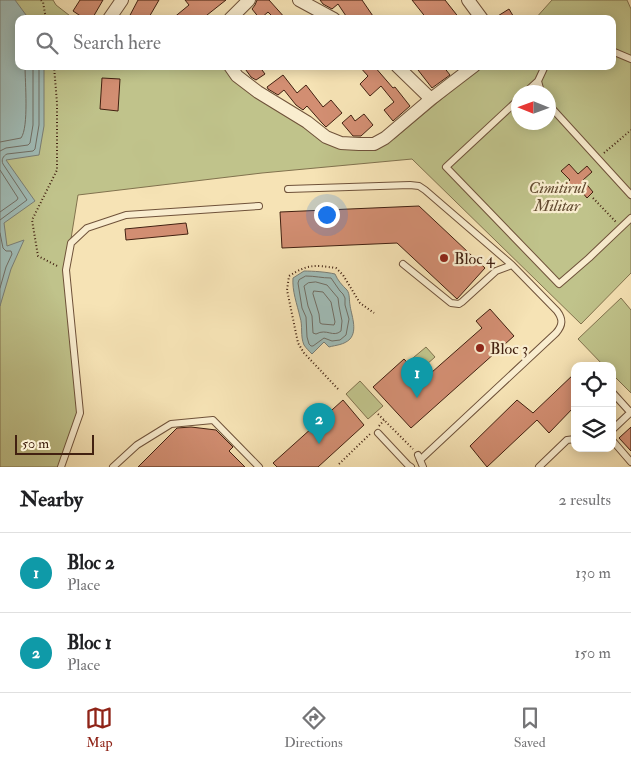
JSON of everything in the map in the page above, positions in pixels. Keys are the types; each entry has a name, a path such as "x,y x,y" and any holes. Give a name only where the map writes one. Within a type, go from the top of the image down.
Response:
{"street":[{"path":"112,15 122,0"},
{"path":"234,15 249,0"},
{"path":"299,0 327,15"},
{"path":"468,0 479,15"},
{"path":"233,70 237,76 258,92 307,122 326,137 341,143 374,144 385,138 469,70"},
{"path":"401,70 431,99"}],"lane":[{"path":"616,53 631,59"},
{"path":"534,85 538,81 543,70"},
{"path":"538,81 539,85"},
{"path":"511,107 446,167 559,284 631,218"},
{"path":"556,113 631,195"},
{"path":"288,189 419,186 512,265 558,310 561,316 562,322 556,333 419,457 423,467"},
{"path":"61,467 80,413 66,270 71,243 87,228 126,215 259,206"},
{"path":"403,264 455,304 466,300 496,271 512,265"},
{"path":"616,396 631,412 616,426"},
{"path":"113,467 137,445 171,424 213,420 259,467"},
{"path":"378,433 411,467"},
{"path":"539,467 567,440 571,440"},
{"path":"616,445 631,462"}],"path":[{"path":"41,0 45,15"},
{"path":"54,70 57,103 57,170 32,220 38,256 66,270"},
{"path":"598,158 631,130"},
{"path":"593,198 621,228"},
{"path":"338,390 304,353 298,343 287,290 289,276 301,268 314,265 336,268 343,275 360,303 374,313"},
{"path":"378,414 419,457"},
{"path":"339,464 384,420"}],"green space":[{"name":"Cimitirul Militar","path":"0,0 53,0 56,5 69,15 15,15 15,70 235,70 326,137 374,144 390,134 394,139 476,70 616,70 616,15 539,15 552,0 627,0 631,9 631,273 581,324 412,159 262,173 78,195 66,270 80,413 61,467 0,467"},
{"path":"621,298 631,310 631,393 616,378 616,362 600,362 578,339"},
{"path":"426,347 435,357 417,373 407,363"},
{"path":"360,381 383,406 368,419 346,394"}],"water":[{"path":"0,0 15,0 26,15 15,15 15,70 44,70 44,126 39,155 6,160 35,201 4,223 7,246 24,240 11,269 0,306"},
{"path":"304,271 335,274 349,295 354,331 350,339 343,344 329,347 324,342 312,354 303,342 301,320 293,288 293,278"}],"building":[{"path":"80,0 103,0 94,15 79,15 73,11"},
{"path":"138,0 159,0 150,15 130,15"},
{"path":"185,0 226,0 207,15 177,15 189,5"},
{"path":"257,0 269,0 282,15 271,15 268,12 265,15 257,15 252,9"},
{"path":"320,0 362,0 372,15 345,15 338,4 332,9"},
{"path":"412,0 445,0 457,15 424,15"},
{"path":"509,9 513,15 499,15"},
{"path":"246,70 262,70 265,74 256,80"},
{"path":"363,70 377,70 393,88 395,87 410,106 393,121 384,110 394,102 381,86 370,96 360,84 368,76"},
{"path":"418,70 446,70 450,75 432,88"},
{"path":"283,75 297,93 306,85 323,107 331,100 342,113 326,127 307,106 303,110 296,105 284,90 278,95 268,89 267,87"},
{"path":"102,78 120,79 118,111 100,109"},
{"path":"364,114 373,125 361,136 353,136 342,123 351,115 355,121"},
{"path":"569,164 578,174 587,166 592,172 583,180 593,192 587,198 577,186 567,194 561,188 570,180 561,171"},
{"name":"Bloc 4","path":"419,206 485,268 457,299 397,243 282,248 280,212"},
{"path":"186,223 188,234 126,240 125,229"},
{"path":"490,309 514,336 411,428 373,387 404,359 423,380 482,328 476,321"},
{"path":"571,377 571,410 549,433 537,420 487,467 470,446 517,400 533,413"},
{"path":"343,400 364,425 318,467 277,467 273,463"},
{"path":"191,427 216,430 233,447 229,451 245,467 138,467 177,428"},
{"path":"631,427 631,451 619,438"}],"place":[{"name":"Bloc 4","path":"444,258"},
{"name":"Bloc 3","path":"480,348"},
{"name":"Bloc 2","path":"417,398"},
{"name":"Bloc 1","path":"319,444"}]}
